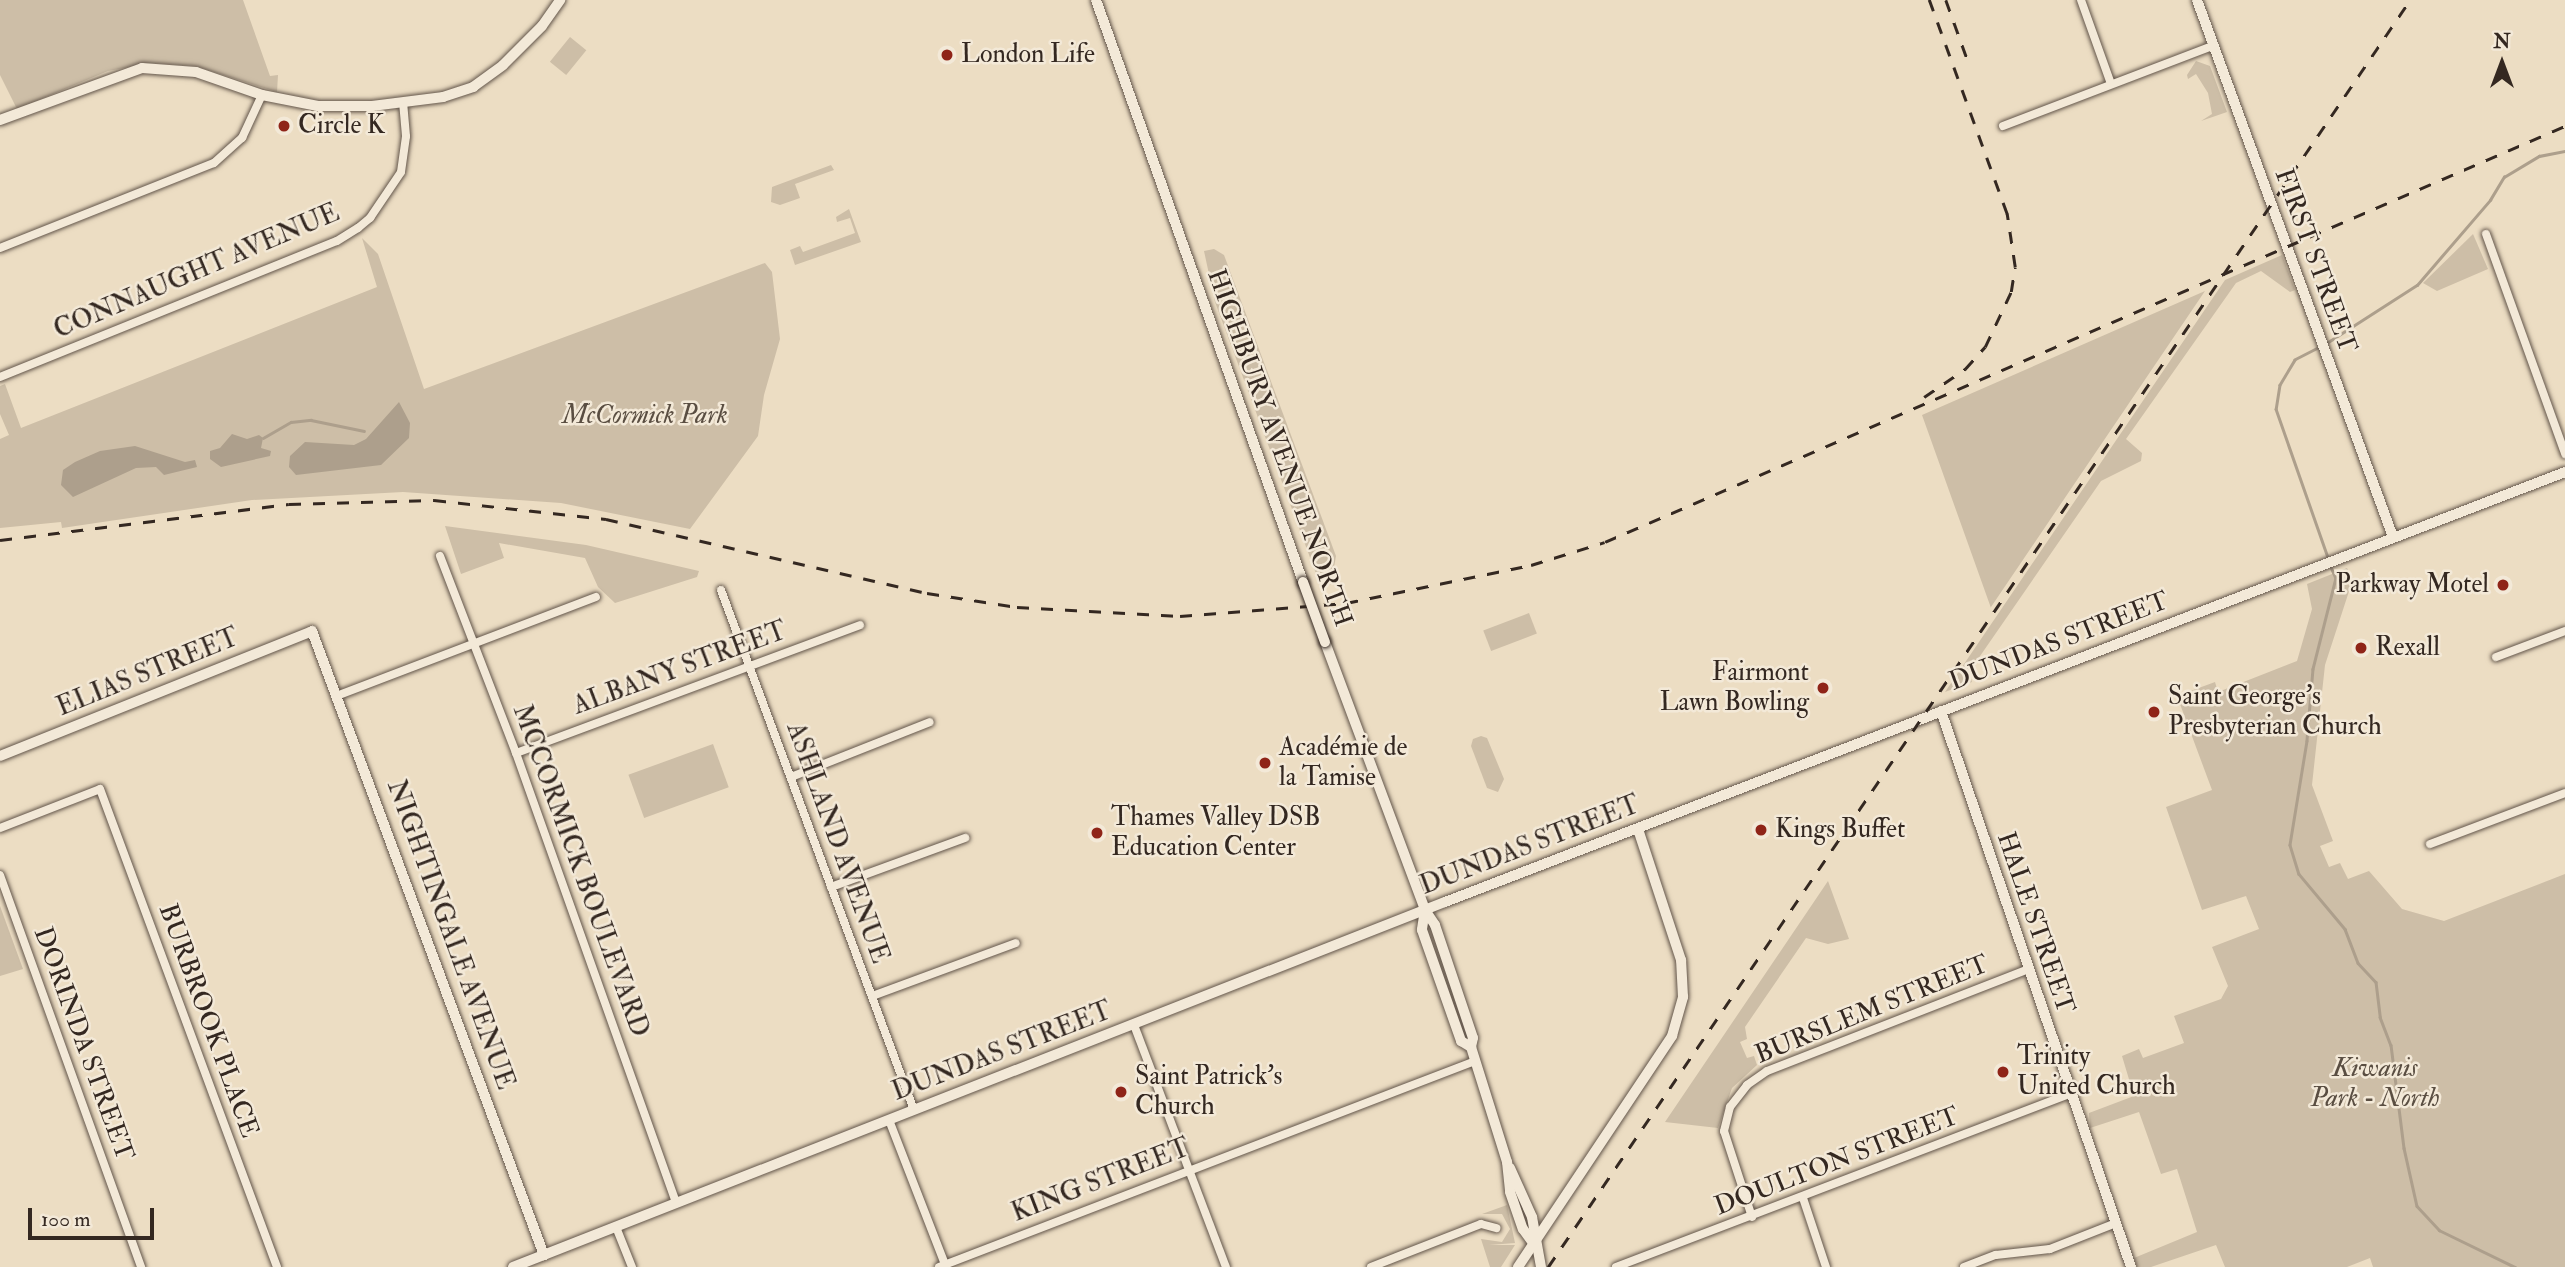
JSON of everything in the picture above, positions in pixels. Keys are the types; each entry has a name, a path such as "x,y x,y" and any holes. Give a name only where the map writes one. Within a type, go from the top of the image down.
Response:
{"main road":[{"name":"HIGHBURY AVENUE NORTH","path":"1096,0 1303,582 1425,910 1435,925 1468,1021 1471,1047 1507,1162 1532,1217 1533,1243 1541,1267"},
{"name":"DUNDAS STREET","path":"513,1267 1425,910 2565,472"},
{"path":"1518,1267 1672,1036 1683,997 1681,960 1638,829"}],"street":[{"path":"0,120 142,68 196,72 262,95 320,106 403,103 443,97 473,87 521,49 561,0"},
{"path":"2081,0 2111,84"},
{"name":"FIRST STREET","path":"2197,0 2393,537"},
{"path":"2003,126 2212,46"},
{"path":"0,248 214,163 242,138 262,95"},
{"name":"CONNAUGHT AVENUE","path":"0,377 337,241 358,228 370,218 401,172 406,136 403,103"},
{"path":"2486,234 2565,454"},
{"name":"MCCORMICK BOULEVARD","path":"440,556 476,642 676,1203"},
{"name":"ASHLAND AVENUE","path":"721,590 914,1110"},
{"path":"340,695 596,597"},
{"name":"ALBANY STREET","path":"516,753 860,625"},
{"name":"NIGHTINGALE AVENUE","path":"312,631 340,695 544,1255"},
{"name":"ELIAS STREET","path":"0,755 312,631"},
{"path":"2496,657 2565,631"},
{"name":"HALE STREET","path":"1941,711 2131,1267"},
{"path":"791,777 930,722"},
{"name":"BURBROOK PLACE","path":"0,828 100,789 277,1267"},
{"path":"2430,845 2565,793"},
{"path":"831,887 965,838"},
{"name":"DORINDA STREET","path":"0,875 141,1267"},
{"path":"872,996 1016,943"},
{"name":"BURSLEM STREET","path":"1752,1217 1724,1130 1730,1107 1747,1085 1767,1071 2029,969"},
{"path":"1134,1025 1226,1267"},
{"name":"KING STREET","path":"944,1266 1475,1061"},
{"name":"DOULTON STREET","path":"1616,1267 1803,1198 2072,1093"},
{"path":"889,1119 944,1266"},
{"path":"1803,1198 1826,1267"},
{"path":"1964,1267 1996,1255 2050,1249 2116,1223"},
{"path":"1371,1267 1481,1224 1496,1228"},
{"path":"616,1227 632,1267"}],"green space":[{"path":"0,0 243,0 270,76 278,75 277,92 195,66 151,63 108,71 17,109 0,75"},
{"path":"570,37 586,50 566,75 550,62"},
{"path":"2196,61 2210,66 2227,112 2201,121 2212,114 2208,93 2196,74 2188,79 2187,75"},
{"path":"831,165 834,170 795,184 800,198 780,205 771,202 772,187"},
{"path":"849,209 861,242 795,265 790,250 800,246 803,252 855,233 850,218 837,222 836,217"},
{"path":"2473,234 2488,269 2437,291 2423,283"},
{"name":"McCormick Park","path":"362,238 378,254 424,389 765,263 772,272 780,339 764,395 758,436 690,529 561,503 403,492 252,500 62,528 61,522 0,528 0,439 9,435 0,414 0,386 5,384 21,428 377,287"},
{"path":"1214,249 1224,255 1336,556 1331,584 1321,587 1215,302 1204,251"},
{"path":"2282,255 2295,290 2290,292 2261,271 2236,283 2126,439 2142,453 2141,461 2101,481 1969,672 1972,682 1945,692 2225,280"},
{"path":"2205,291 1991,607 1991,608 1922,415"},
{"path":"445,526 586,545 699,571 697,577 615,603 598,587 585,558 499,543 504,558 461,574"},
{"name":"Kiwanis Park - North","path":"2347,568 2353,579 2325,665 2312,785 2333,841 2320,846 2329,867 2340,863 2348,879 2369,871 2402,909 2444,921 2565,874 2565,1267 2373,1267 2370,1258 2347,1267 2225,1267 2216,1245 2151,1267 2137,1267 2134,1258 2197,1232 2177,1169 2161,1174 2139,1112 2090,1128 2089,1113 2134,1096 2122,1056 2139,1049 2143,1058 2184,1043 2174,1016 2221,999 2228,986 2212,947 2259,929 2246,896 2202,910 2166,807 2212,790 2177,696 2215,682 2218,692 2297,661 2312,609 2307,584"},
{"path":"1529,613 1537,634 1491,651 1483,631"},
{"path":"1481,736 1487,738 1504,779 1498,792 1487,788 1471,746 1473,739"},
{"path":"713,744 729,787 644,818 628,775"},
{"path":"1828,881 1849,939 1828,944 1806,938 1745,1027 1747,1039 1740,1042 1747,1058 1754,1056 1757,1065 1732,1088 1718,1128 1665,1122"},
{"path":"0,906 23,969 0,976"},
{"path":"1507,1205 1515,1243 1489,1245 1515,1245 1501,1267 1490,1267 1481,1239 1502,1242 1510,1229 1502,1214 1482,1214"}],"shaded area":[{"path":"399,402 410,423 409,438 381,465 296,475 289,467 290,456 305,442 354,445 366,439"},
{"path":"232,434 247,439 259,435 263,438 261,448 271,451 270,456 221,467 210,459 210,451 220,448"},
{"path":"135,446 185,462 195,460 197,467 164,475 156,467 136,468 73,497 61,485 63,470 75,462 100,451"}],"waterway":[{"path":"2325,344 2417,285 2490,200 2504,177 2539,156 2565,151"},
{"path":"2320,347 2295,360 2280,385 2276,409 2329,560"},
{"path":"263,438 291,422 311,420 364,431"},
{"path":"2331,567 2336,578 2313,669 2307,741 2290,845 2299,874 2345,929 2358,963 2376,982 2380,1017 2391,1045 2404,1148 2417,1206 2439,1230 2515,1267"}],"railway":[{"path":"1924,397 1965,369 1985,347 2011,292 2015,267 2007,214 1929,0"},
{"path":"1946,0 1969,64"},
{"path":"1548,1267 2410,0"},
{"path":"0,540 289,504 434,500 606,519 927,593 1017,607 1180,616 1346,603 1531,565 1605,542 2565,126"}],"place":[{"name":"London Life","path":"947,55"},
{"name":"Circle K","path":"284,126"},
{"name":"Parkway Motel","path":"2503,585"},
{"name":"Rexall","path":"2361,648"},
{"name":"Fairmont Lawn Bowling","path":"1823,688"},
{"name":"Saint George's Presbyterian Church","path":"2154,712"},
{"name":"Académie de la Tamise","path":"1265,763"},
{"name":"Kings Buffet","path":"1761,830"},
{"name":"Thames Valley DSB Education Center","path":"1097,833"},
{"name":"Trinity United Church","path":"2003,1072"},
{"name":"Saint Patrick's Church","path":"1121,1092"}]}
